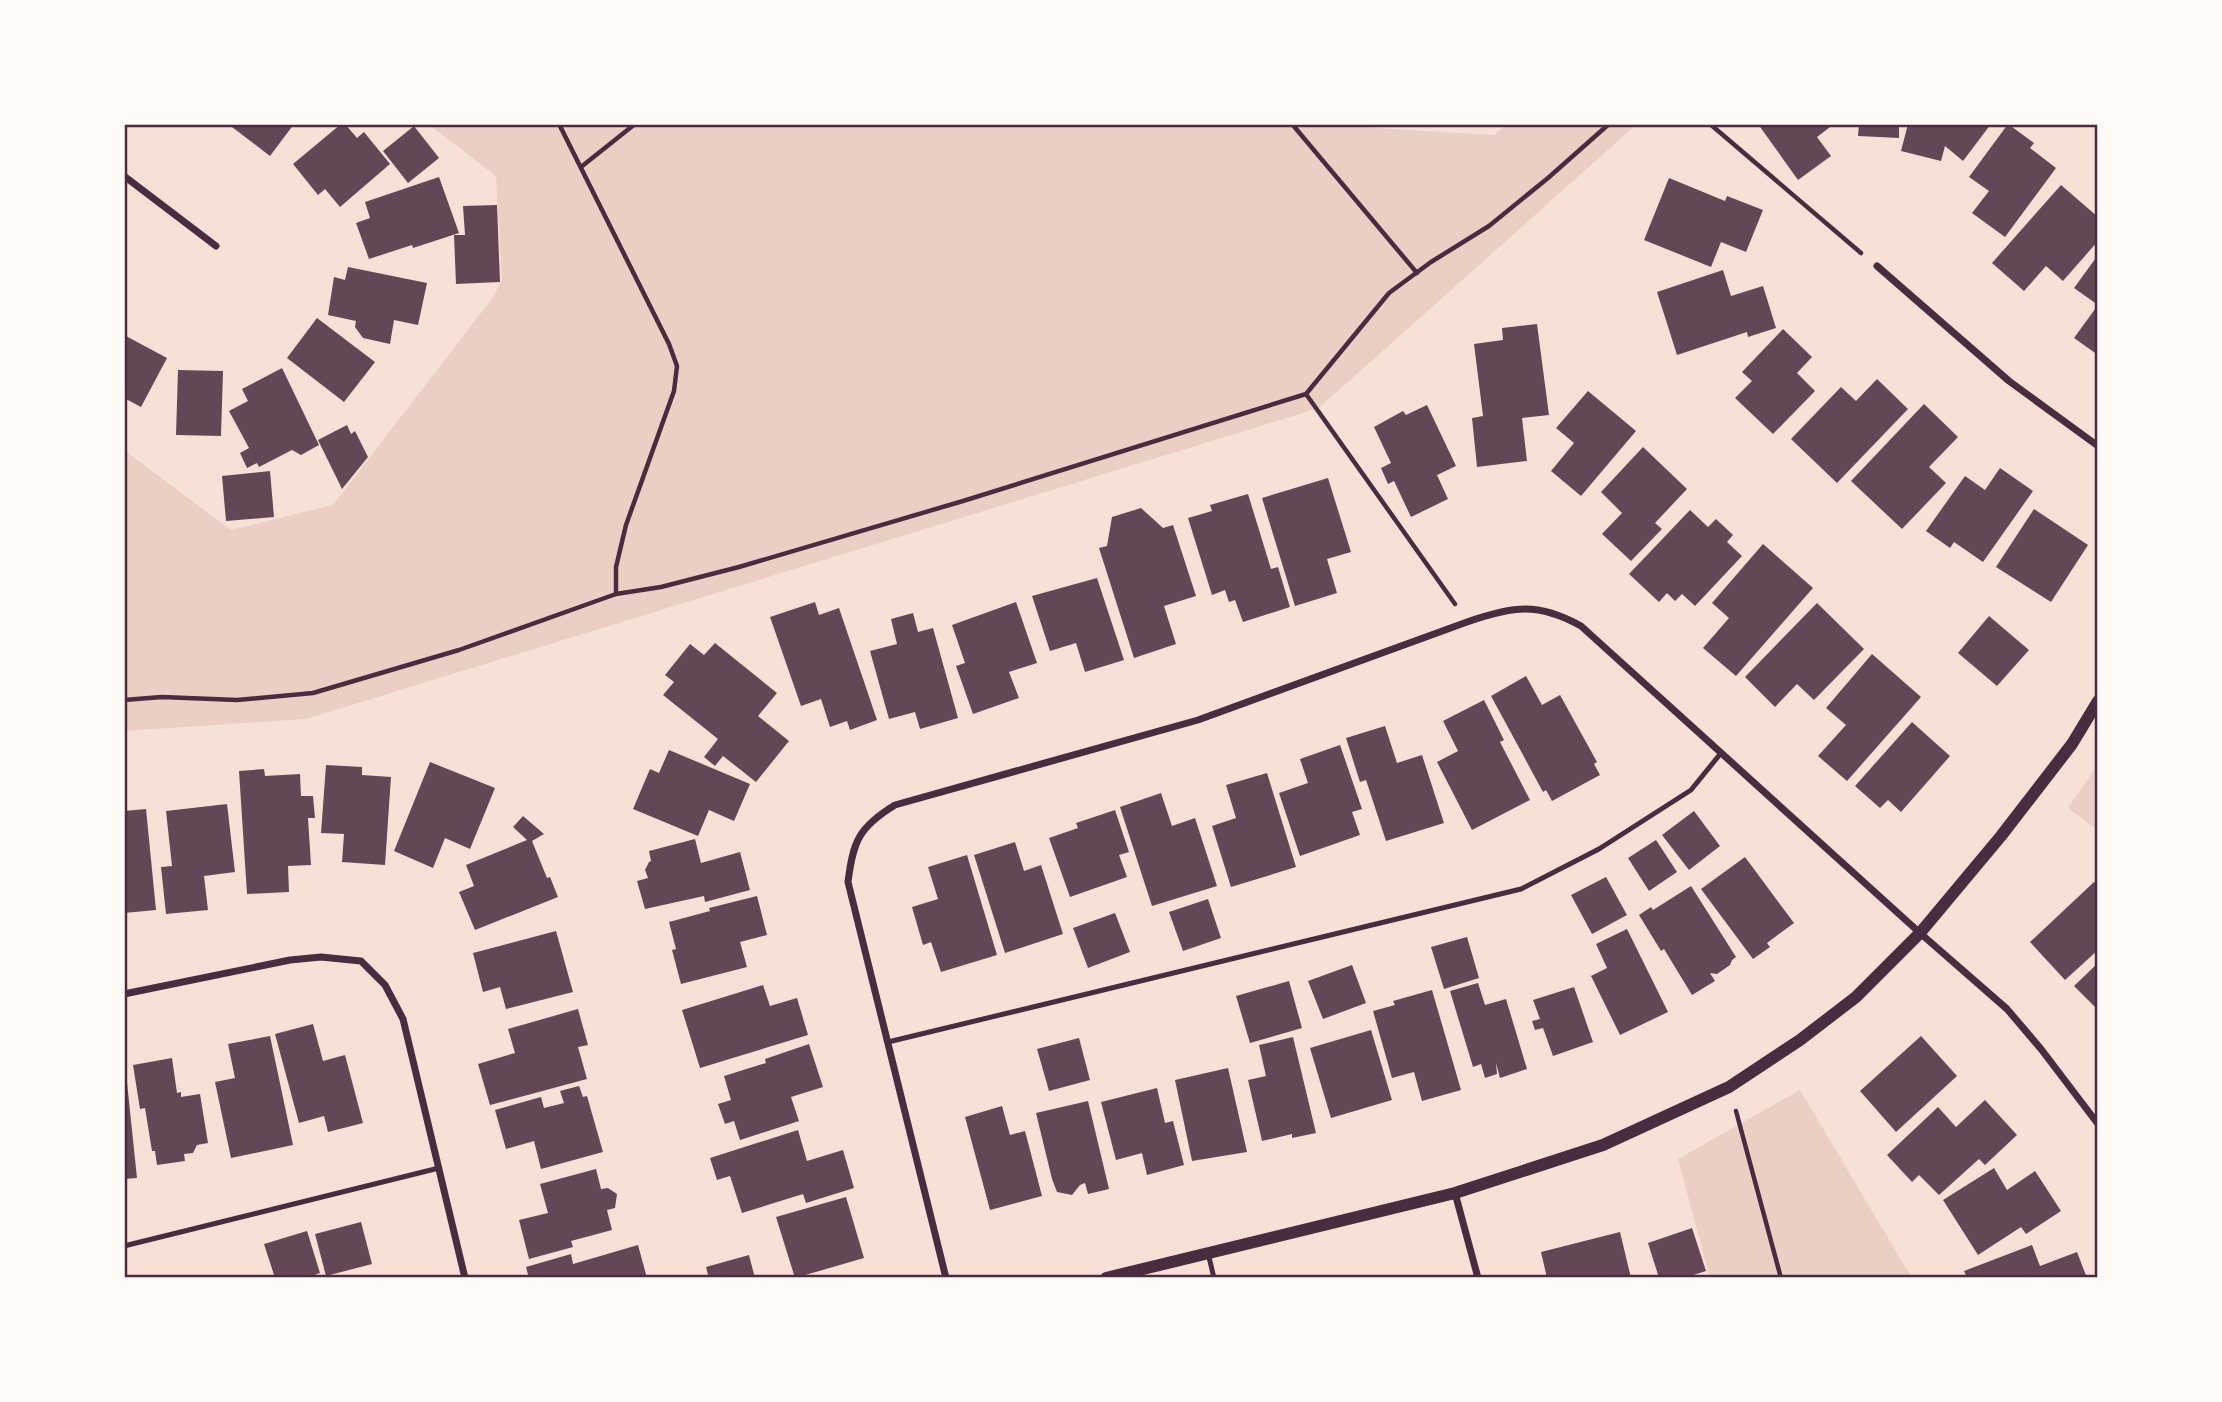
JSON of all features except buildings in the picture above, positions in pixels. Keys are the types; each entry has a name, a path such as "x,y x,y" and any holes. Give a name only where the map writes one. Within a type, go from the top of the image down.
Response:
{"street":[{"path":"124,176 216,246"},
{"path":"1877,266 2009,381 2098,446"},
{"path":"946,1278 848,882 850,860 857,841 872,820 895,805 1198,720 1467,622 1511,609 1538,609 1559,614 1581,626 2007,1009 2098,1124"},
{"path":"1106,1278 1455,1193 1603,1145 1729,1087 1800,1040 1856,997 1920,933 2001,836 2064,754 2098,701"},
{"path":"124,994 290,960 321,957 360,961 385,985 403,1019 465,1278"},
{"path":"1455,1193 1478,1278"}],"lane":[{"path":"888,1042 1521,889 1599,849 1691,790 1721,753"},
{"path":"124,1246 439,1168"},
{"path":"1208,1253 1214,1278"}],"path":[{"path":"559,124 669,344 677,366 674,391 626,525 616,568 617,594"},
{"path":"580,167 635,124"},
{"path":"1292,124 1417,273"},
{"path":"124,700 162,697 237,700 313,693 459,650 617,594 661,587 739,567 963,501 1306,394 1389,293 1489,226 1609,124"},
{"path":"1710,124 1877,266"},
{"path":"1306,394 1467,622"},
{"path":"1729,1087 1782,1278"}],"shaded area":[{"path":"428,124 1371,124 1375,128 1494,135 1507,124 1637,124 1319,408 306,719 124,731 124,450 231,530 333,505 494,296 502,279 496,176"},
{"path":"2098,764 2098,830 2068,808"},
{"path":"1800,1090 1912,1278 1710,1278 1678,1159"}]}
